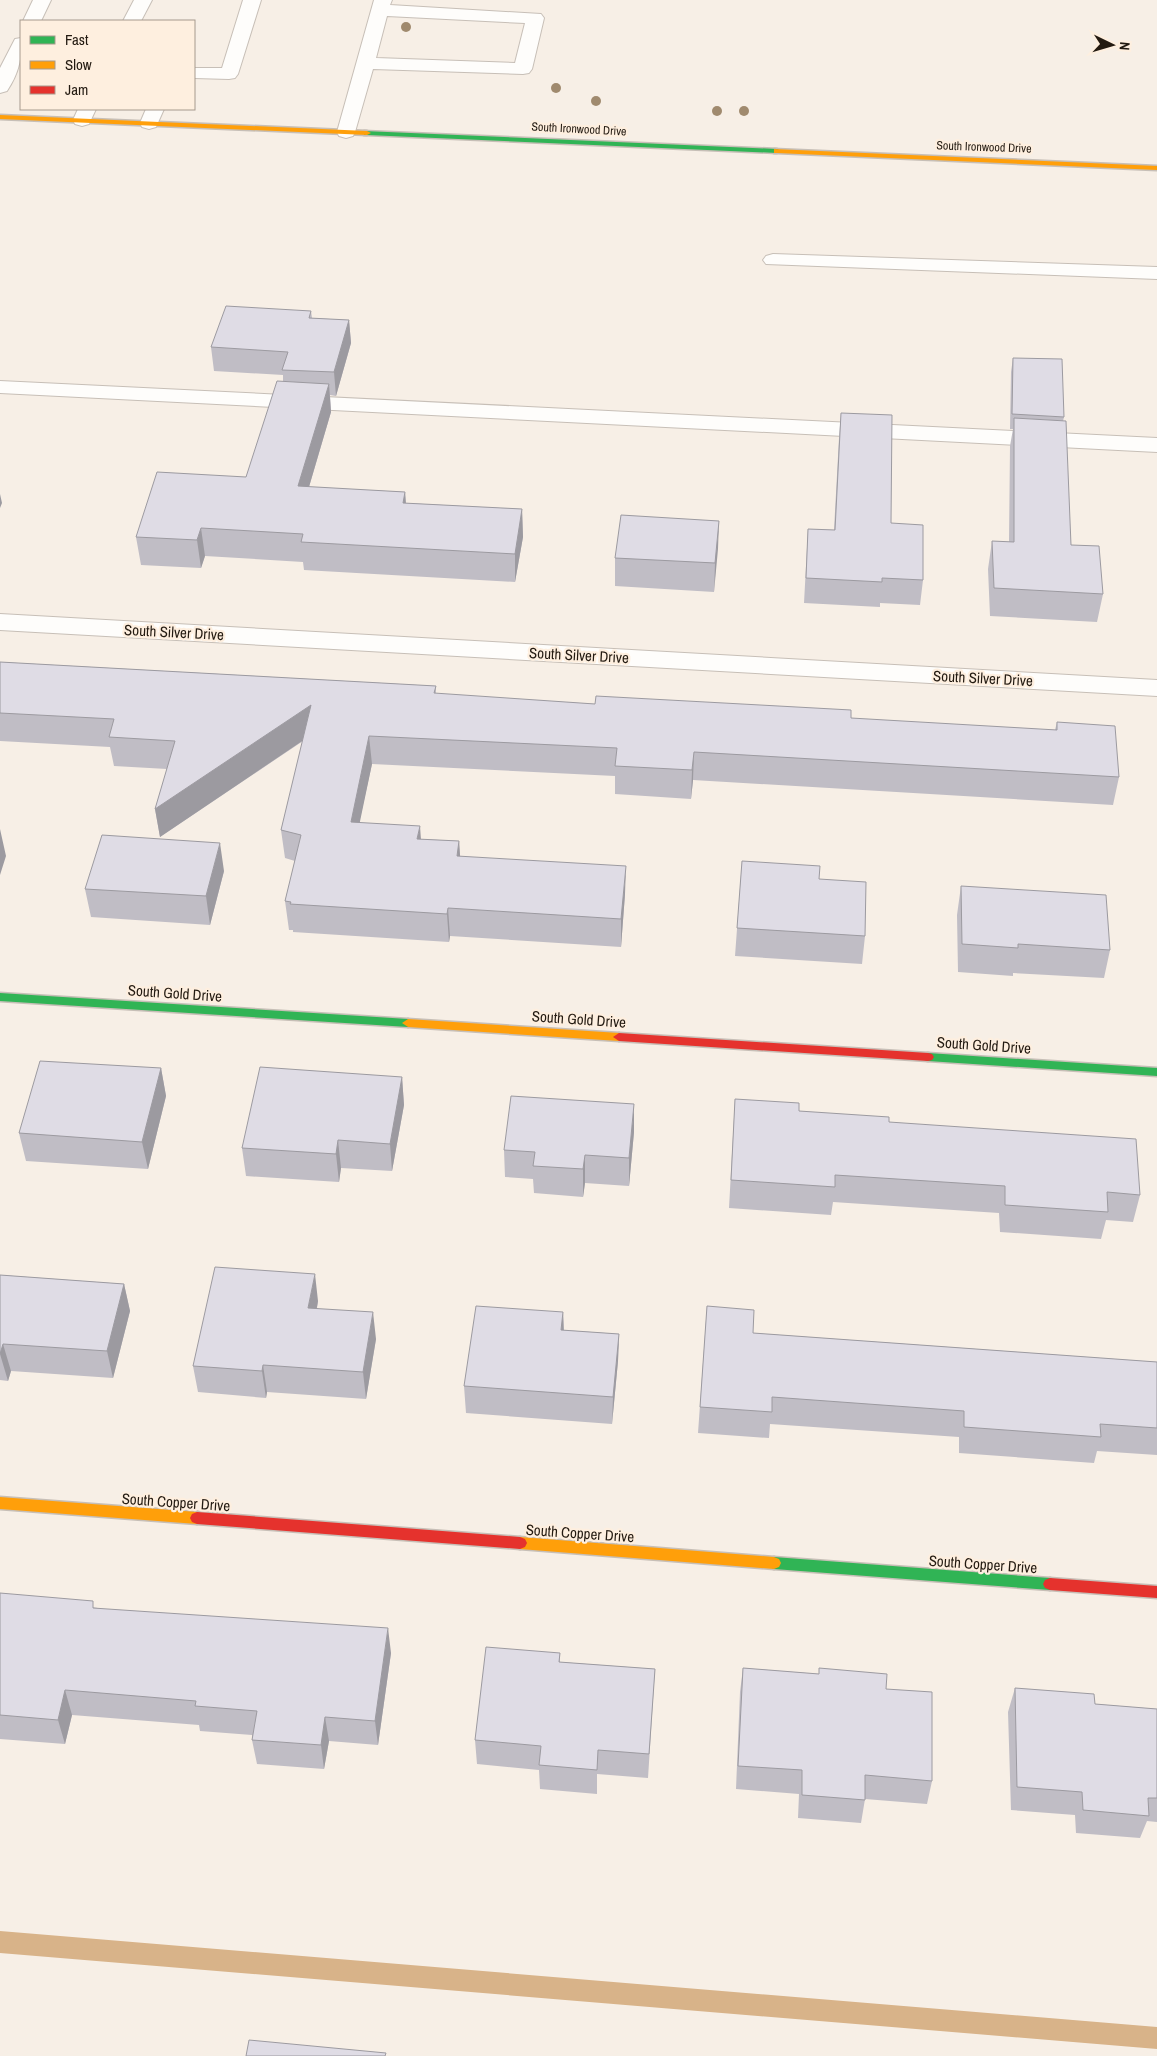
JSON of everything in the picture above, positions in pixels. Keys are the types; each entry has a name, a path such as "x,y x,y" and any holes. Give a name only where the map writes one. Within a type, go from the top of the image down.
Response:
{"street":[{"path":"32,20 42,0"},
{"path":"133,20 143,0"},
{"path":"195,73 229,74 252,0"},
{"path":"346,132 381,5 535,18 523,69 365,64"},
{"path":"0,87 5,66 20,44"},
{"name":"South Ironwood Drive","path":"0,117 152,116 346,132 1157,168"},
{"path":"773,260 1157,273"},
{"path":"0,387 1157,445"},
{"name":"South Silver Drive","path":"0,622 1157,688"},
{"name":"South Gold Drive","path":"0,997 1157,1072"},
{"name":"South Copper Drive","path":"0,1503 1157,1592"}],"building":[{"path":"226,306 311,311 309,318 349,320 334,372 282,370 288,352 211,347"},
{"path":"1013,358 1062,359 1064,417 1012,414"},
{"path":"277,381 329,384 298,486 405,492 403,503 522,509 515,554 301,542 303,534 201,528 197,540 136,537 157,472 246,477"},
{"path":"841,413 892,415 891,523 923,525 923,580 882,578 882,582 806,578 808,529 835,530"},
{"path":"1014,418 1066,421 1071,545 1099,546 1103,594 994,588 992,541 1014,542"},
{"path":"621,515 719,521 715,563 615,558"},
{"path":"0,662 436,686 434,693 595,704 596,696 851,710 851,718 1057,730 1057,722 1115,726 1119,777 694,752 692,770 615,766 617,748 369,736 351,822 420,826 417,839 459,841 457,856 626,866 621,919 448,908 447,914 290,904 291,902 285,901 301,835 281,830 311,705 155,809 175,741 109,737 114,719 0,713"},
{"path":"102,835 220,843 206,896 85,889"},
{"path":"742,861 820,866 819,879 866,882 865,936 737,928"},
{"path":"961,886 1106,895 1110,950 1018,944 1018,948 962,944"},
{"path":"40,1061 161,1068 142,1142 19,1133"},
{"path":"260,1067 402,1077 390,1144 338,1140 336,1154 242,1148"},
{"path":"511,1096 634,1104 629,1158 585,1155 583,1169 533,1166 535,1152 504,1150"},
{"path":"735,1099 799,1103 799,1111 889,1117 889,1122 1136,1139 1140,1195 1107,1192 1108,1212 1005,1205 1005,1186 835,1175 835,1187 731,1180"},
{"path":"215,1267 315,1274 308,1308 373,1312 363,1372 263,1365 262,1371 193,1366"},
{"path":"0,1275 124,1284 107,1351 3,1344 0,1354"},
{"path":"476,1306 563,1312 561,1330 619,1334 613,1397 464,1386"},
{"path":"707,1306 754,1310 753,1333 1157,1362 1157,1428 1100,1424 1101,1437 964,1427 964,1411 772,1397 772,1412 700,1407"},
{"path":"0,1593 93,1601 93,1608 388,1628 375,1721 325,1717 321,1745 252,1740 257,1711 195,1706 196,1701 65,1690 58,1720 0,1715"},
{"path":"486,1647 560,1653 559,1662 655,1669 649,1754 598,1750 597,1770 539,1765 541,1746 475,1740"},
{"path":"743,1668 819,1674 819,1668 887,1674 886,1689 932,1692 932,1781 865,1775 865,1800 802,1795 802,1770 738,1766"},
{"path":"1015,1688 1094,1694 1095,1704 1157,1709 1157,1798 1148,1798 1149,1816 1083,1810 1082,1792 1017,1787"},
{"path":"249,2040 386,2053 385,2056 246,2056"}],"waterway":[{"path":"0,1942 1157,2038"}],"traffic: fast":[{"path":"367,133 777,151"},
{"path":"0,997 408,1023"},
{"path":"928,1057 1157,1072"},
{"path":"774,1563 1050,1584"}],"traffic: slow":[{"path":"0,117 367,133"},
{"path":"777,151 1157,168"},
{"path":"408,1023 619,1037"},
{"path":"0,1503 197,1518"},
{"path":"520,1543 774,1563"}],"traffic: jam":[{"path":"619,1037 928,1057"},
{"path":"197,1518 520,1543"},
{"path":"1050,1584 1157,1592"}]}
